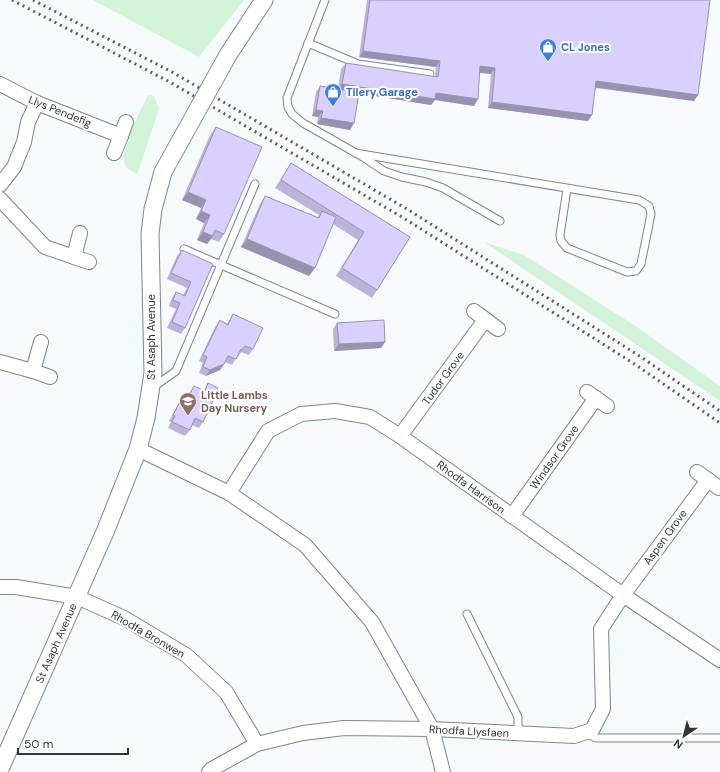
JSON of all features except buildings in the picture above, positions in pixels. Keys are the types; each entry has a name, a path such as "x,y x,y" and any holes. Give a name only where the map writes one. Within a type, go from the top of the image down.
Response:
{"street":[{"name":"St Asaph Avenue","path":"0,769 105,532 138,449 146,418 153,366 150,234 153,209 163,172 228,55 264,0"},
{"name":"Llys Pendefig","path":"0,84 37,103 120,136"},
{"path":"0,185 14,167 24,142 28,122 37,103"},
{"path":"114,153 126,122"},
{"path":"0,199 46,247 89,262"},
{"path":"74,256 80,233"},
{"path":"474,312 498,329"},
{"name":"Tudor Grove","path":"400,436 485,320"},
{"path":"33,371 41,342"},
{"path":"0,362 50,377"},
{"name":"Windsor Grove","path":"512,516 591,395 608,406"},
{"name":"Rhodfa Harrison","path":"229,494 268,431 301,414 335,411 370,417 400,436 623,595 720,660"},
{"path":"138,449 229,494 305,545 372,622 432,729 443,772"},
{"name":"Aspen Grove","path":"623,595 702,476 719,488"},
{"name":"Rhodfa Bronwen","path":"0,587 16,587 76,597 124,618 186,655 226,692 257,744"},
{"path":"584,732 592,730 603,710 601,628 623,595"},
{"name":"Rhodfa Llysfaen","path":"209,772 257,744 303,732 344,728 432,729 574,736 584,732"}],"lane":[{"path":"325,0 287,98 288,106 292,114 303,123 384,171 443,188 500,221"},
{"path":"308,43 358,64 430,74"},
{"path":"355,153 640,200 649,206 651,214 642,264 636,271 627,272 567,248 561,241 560,235 567,189"},
{"path":"150,389 176,371 255,184"},
{"path":"184,249 335,314"},
{"path":"467,614 518,717 518,733"},
{"path":"584,732 596,738 720,738"}],"green space":[{"path":"93,0 244,0 199,57"},
{"path":"148,95 154,96 159,109 138,172 136,174 126,167 123,158 132,128"},
{"path":"484,242 524,255 637,327 720,386 720,401"}],"railway":[{"path":"12,0 168,81 402,217 633,363 720,423"},
{"path":"33,0 172,72 407,209 638,355 720,411"}],"place":[{"name":"CL Jones","path":"548,62"},
{"name":"Tilery Garage","path":"333,107"},
{"name":"Little Lambs Day Nursery","path":"188,416"}]}
